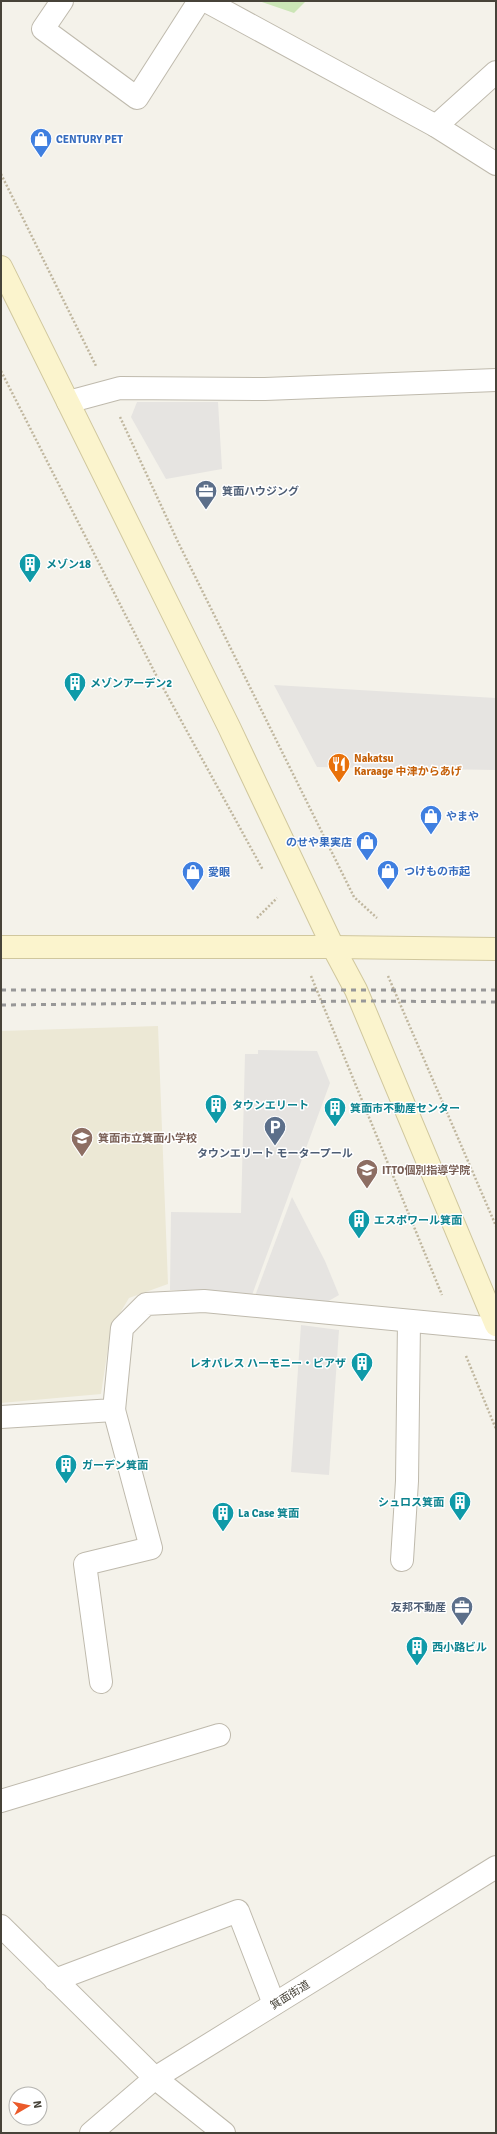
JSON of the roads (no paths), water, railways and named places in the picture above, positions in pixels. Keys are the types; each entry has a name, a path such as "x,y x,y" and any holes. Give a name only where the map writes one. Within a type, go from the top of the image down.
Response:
{"street":[{"path":"62,1 43,29 137,98 199,1"},
{"path":"206,1 436,126 496,164"},
{"path":"436,126 496,72"},
{"path":"1,267 229,727 333,946 361,1001 496,1325"},
{"path":"68,402 120,388 265,389 496,380"},
{"path":"1,947 333,946 496,949"},
{"path":"101,1682 86,1564 151,1548 114,1410 122,1328 146,1304 204,1300 496,1329"},
{"path":"402,1560 407,1481 409,1321"},
{"path":"1,1417 114,1410"},
{"path":"1,1801 219,1735"},
{"name":"箕面街道","path":"91,2133 155,2078 496,1867"},
{"path":"55,1980 238,1911 274,2004"},
{"path":"1,1926 155,2078 224,2133"}],"railway":[{"path":"1,990 496,990"},
{"path":"1,1005 361,1001 496,1002"}],"place":[{"name":"CENTURY PET","path":"41,158"},
{"name":"箕面ハウジング","path":"206,510"},
{"name":"メゾン18","path":"30,584"},
{"name":"メゾンアーデン2","path":"75,702"},
{"name":"Nakatsu Karaage 中津からあげ","path":"339,784"},
{"name":"やまや","path":"431,836"},
{"name":"のせや果実店","path":"367,862"},
{"name":"つけもの市起","path":"388,890"},
{"name":"愛眼","path":"193,892"},
{"name":"タウンエリート","path":"216,1124"},
{"name":"箕面市不動産センター","path":"335,1128"},
{"name":"タウンエリート モータープール","path":"275,1146"},
{"name":"箕面市立箕面小学校","path":"82,1158"},
{"name":"ITTO個別指導学院","path":"367,1190"},
{"name":"エスポワール箕面","path":"359,1240"},
{"name":"レオパレス ハーモニー・ピアザ","path":"362,1382"},
{"name":"ガーデン箕面","path":"66,1484"},
{"name":"シュロス箕面","path":"460,1522"},
{"name":"La Case 箕面","path":"223,1532"},
{"name":"友邦不動産","path":"462,1626"},
{"name":"西小路ビル","path":"417,1666"}]}
